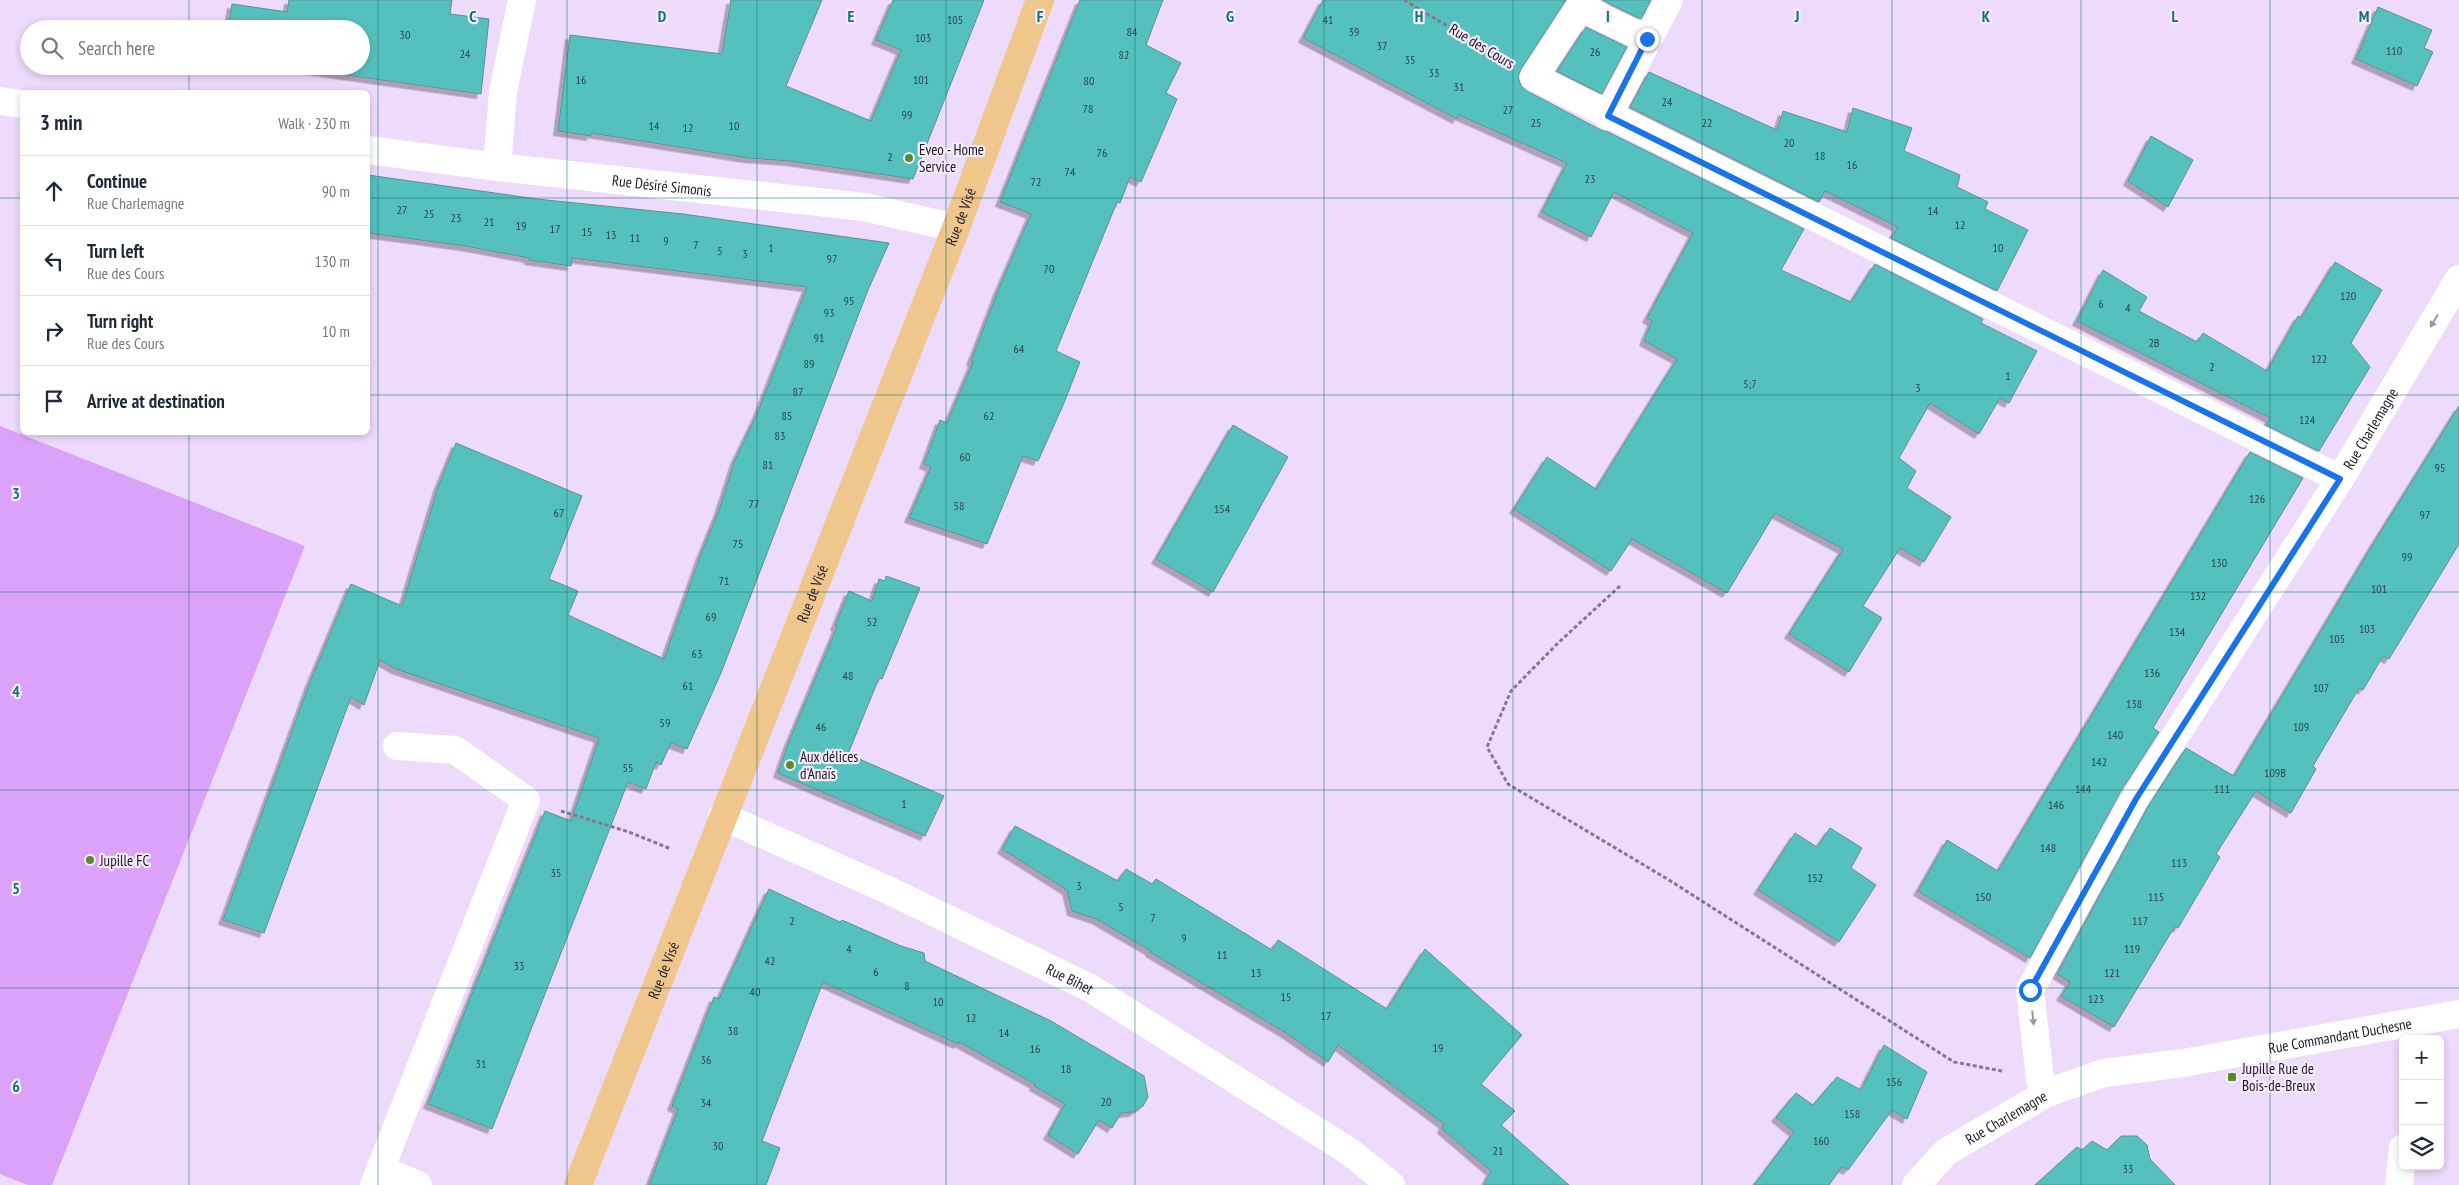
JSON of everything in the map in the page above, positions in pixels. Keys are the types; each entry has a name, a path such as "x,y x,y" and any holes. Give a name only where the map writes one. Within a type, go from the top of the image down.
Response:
{"main road":[{"name":"Rue de Visé","path":"578,1185 722,816 956,228 1040,0"}],"street":[{"path":"497,167 503,92 522,0"},
{"path":"1608,116 1669,0"},
{"path":"1647,39 1580,8 1534,77 1608,116 2340,479"},
{"path":"0,101 20,104"},
{"name":"Rue Désiré Simonis","path":"370,150 497,167 864,207 956,228"},
{"name":"Rue Charlemagne","path":"1916,1185 1946,1152 2043,1086 2030,990 2136,799 2340,479 2459,279"},
{"path":"397,746 455,750 526,800 377,1177 418,1185"},
{"name":"Rue Bihet","path":"722,816 888,890 1090,988 1350,1152 1391,1185"},
{"name":"Rue Commandant Duchesne","path":"2043,1086 2104,1073 2416,1030 2459,1014"},
{"path":"2399,1185 2401,1170"}],"path":[{"name":"Rue des Cours","path":"1404,0 1534,77"},
{"path":"1620,586 1558,643 1511,691 1487,747 1508,784 1669,880 1954,1062 2043,1086"},
{"path":"526,800 629,832 705,861"}],"shaded area":[{"name":"Jupille FC","path":"0,426 305,546 52,1185 28,1185 0,1174"}],"building":[{"path":"289,0 452,0 450,14 489,19 481,94 346,75 370,75 370,20 229,20 232,4 287,12"},
{"path":"731,0 822,0 786,86 871,121 901,50 876,40 893,0 984,0 913,179 790,161 748,158 591,133 591,136 558,131 570,35 722,54"},
{"path":"1080,0 1163,0 1146,45 1181,63 1166,93 1177,99 1141,182 1130,177 1120,203 1117,202 1056,351 1080,362 1064,403 1038,461 1023,456 987,544 909,518 931,467 924,464 940,420 947,423 973,362 971,361 999,288 1031,214 1000,202"},
{"path":"1323,0 1566,0 1521,69 1518,77 1521,86 1527,91 1601,130 1804,229 1781,270 1851,302 1875,264 1983,319 1981,323 2037,351 2009,403 2000,398 1979,434 1930,403 1899,458 1916,471 1907,488 1951,517 1924,562 1900,548 1863,606 1882,618 1849,672 1789,634 1843,549 1775,513 1727,593 1632,539 1611,571 1514,509 1547,457 1596,489 1677,359 1644,341 1652,321 1647,318 1693,233 1614,192 1591,237 1542,212 1567,163 1459,115 1457,119 1303,38"},
{"path":"1602,0 1651,0 1641,19"},
{"path":"2378,7 2432,30 2424,48 2433,52 2417,86 2356,59"},
{"path":"1586,27 1627,47 1602,94 1557,71"},
{"path":"1649,72 1777,130 1783,111 1847,132 1853,108 1912,128 1904,151 1960,175 1957,187 1988,202 1985,209 2028,230 1997,291 1891,238 1898,227 1825,191 1819,202 1630,107"},
{"path":"2151,136 2193,160 2168,207 2128,181"},
{"path":"370,175 537,199 683,214 889,243 868,290 721,673 687,749 671,743 661,765 656,762 646,789 628,782 492,1129 428,1104 545,811 571,821 599,738 396,669 380,660 364,705 351,697 264,933 223,920 310,682 351,584 402,606 438,487 456,443 582,496 549,579 578,591 568,615 664,659 701,554 719,510 735,460 757,414 807,287 572,258 571,266 529,260 529,258 465,246 370,233"},
{"path":"2335,262 2382,290 2351,343 2370,367 2319,451 2266,425 2270,418 2077,321 2103,270 2147,297 2139,311 2197,342 2203,333 2267,371 2298,316 2301,318"},
{"path":"2459,406 2459,544 2389,659 2383,656 2363,690 2359,688 2313,766 2316,769 2291,813 2256,791 2216,854 2220,857 2178,928 2175,926 2114,1027 2061,996 2070,982 2057,974 2148,807 2186,748 2234,776 2373,544"},
{"path":"1233,425 1288,457 1213,592 1156,559"},
{"path":"2250,452 2303,478 2153,728 2159,732 2121,791 2030,958 1918,891 1947,840 1998,871"},
{"path":"886,576 920,588 882,679 879,678 848,754 944,796 925,836 778,773 788,744 837,627 835,626 849,591 872,601 879,579 885,581"},
{"path":"1015,826 1118,881 1126,869 1152,884 1156,879 1272,950 1278,940 1387,1009 1425,949 1522,1035 1481,1084 1515,1111 1501,1125 1569,1185 1484,1185 1491,1171 1442,1129 1444,1124 1338,1045 1328,1062 1286,1033 1151,951 1096,919 1072,911 1067,890 1002,849"},
{"path":"1830,828 1862,848 1851,868 1876,885 1839,942 1758,890 1795,833 1817,847"},
{"path":"769,889 840,922 842,920 901,946 924,953 925,961 1051,1021 1144,1076 1148,1097 1143,1106 1133,1112 1121,1113 1112,1128 1099,1120 1078,1154 1048,1135 1065,1104 1034,1086 1035,1084 959,1042 958,1044 823,982 762,1141 780,1148 766,1185 649,1185 678,1109 672,1106 714,997 719,999"},
{"path":"1884,1045 1927,1072 1907,1119 1892,1110 1848,1170 1842,1167 1829,1185 1754,1185 1794,1132 1776,1117 1796,1093 1813,1105 1837,1077 1861,1090"},
{"path":"2121,1136 2137,1136 2147,1145 2150,1159 2175,1185 2035,1185 2077,1147 2082,1150 2092,1141 2107,1150"}],"place":[{"name":"Eveo - Home Service","path":"909,158"},
{"name":"Aux délices d'Anaïs","path":"790,765"},
{"name":"Jupille FC","path":"90,860"},
{"name":"Jupille Rue de Bois-de-Breux","path":"2232,1077"}],"route":[{"path":"1647,39 1608,116 2340,479 2136,799 2030,990"}]}
